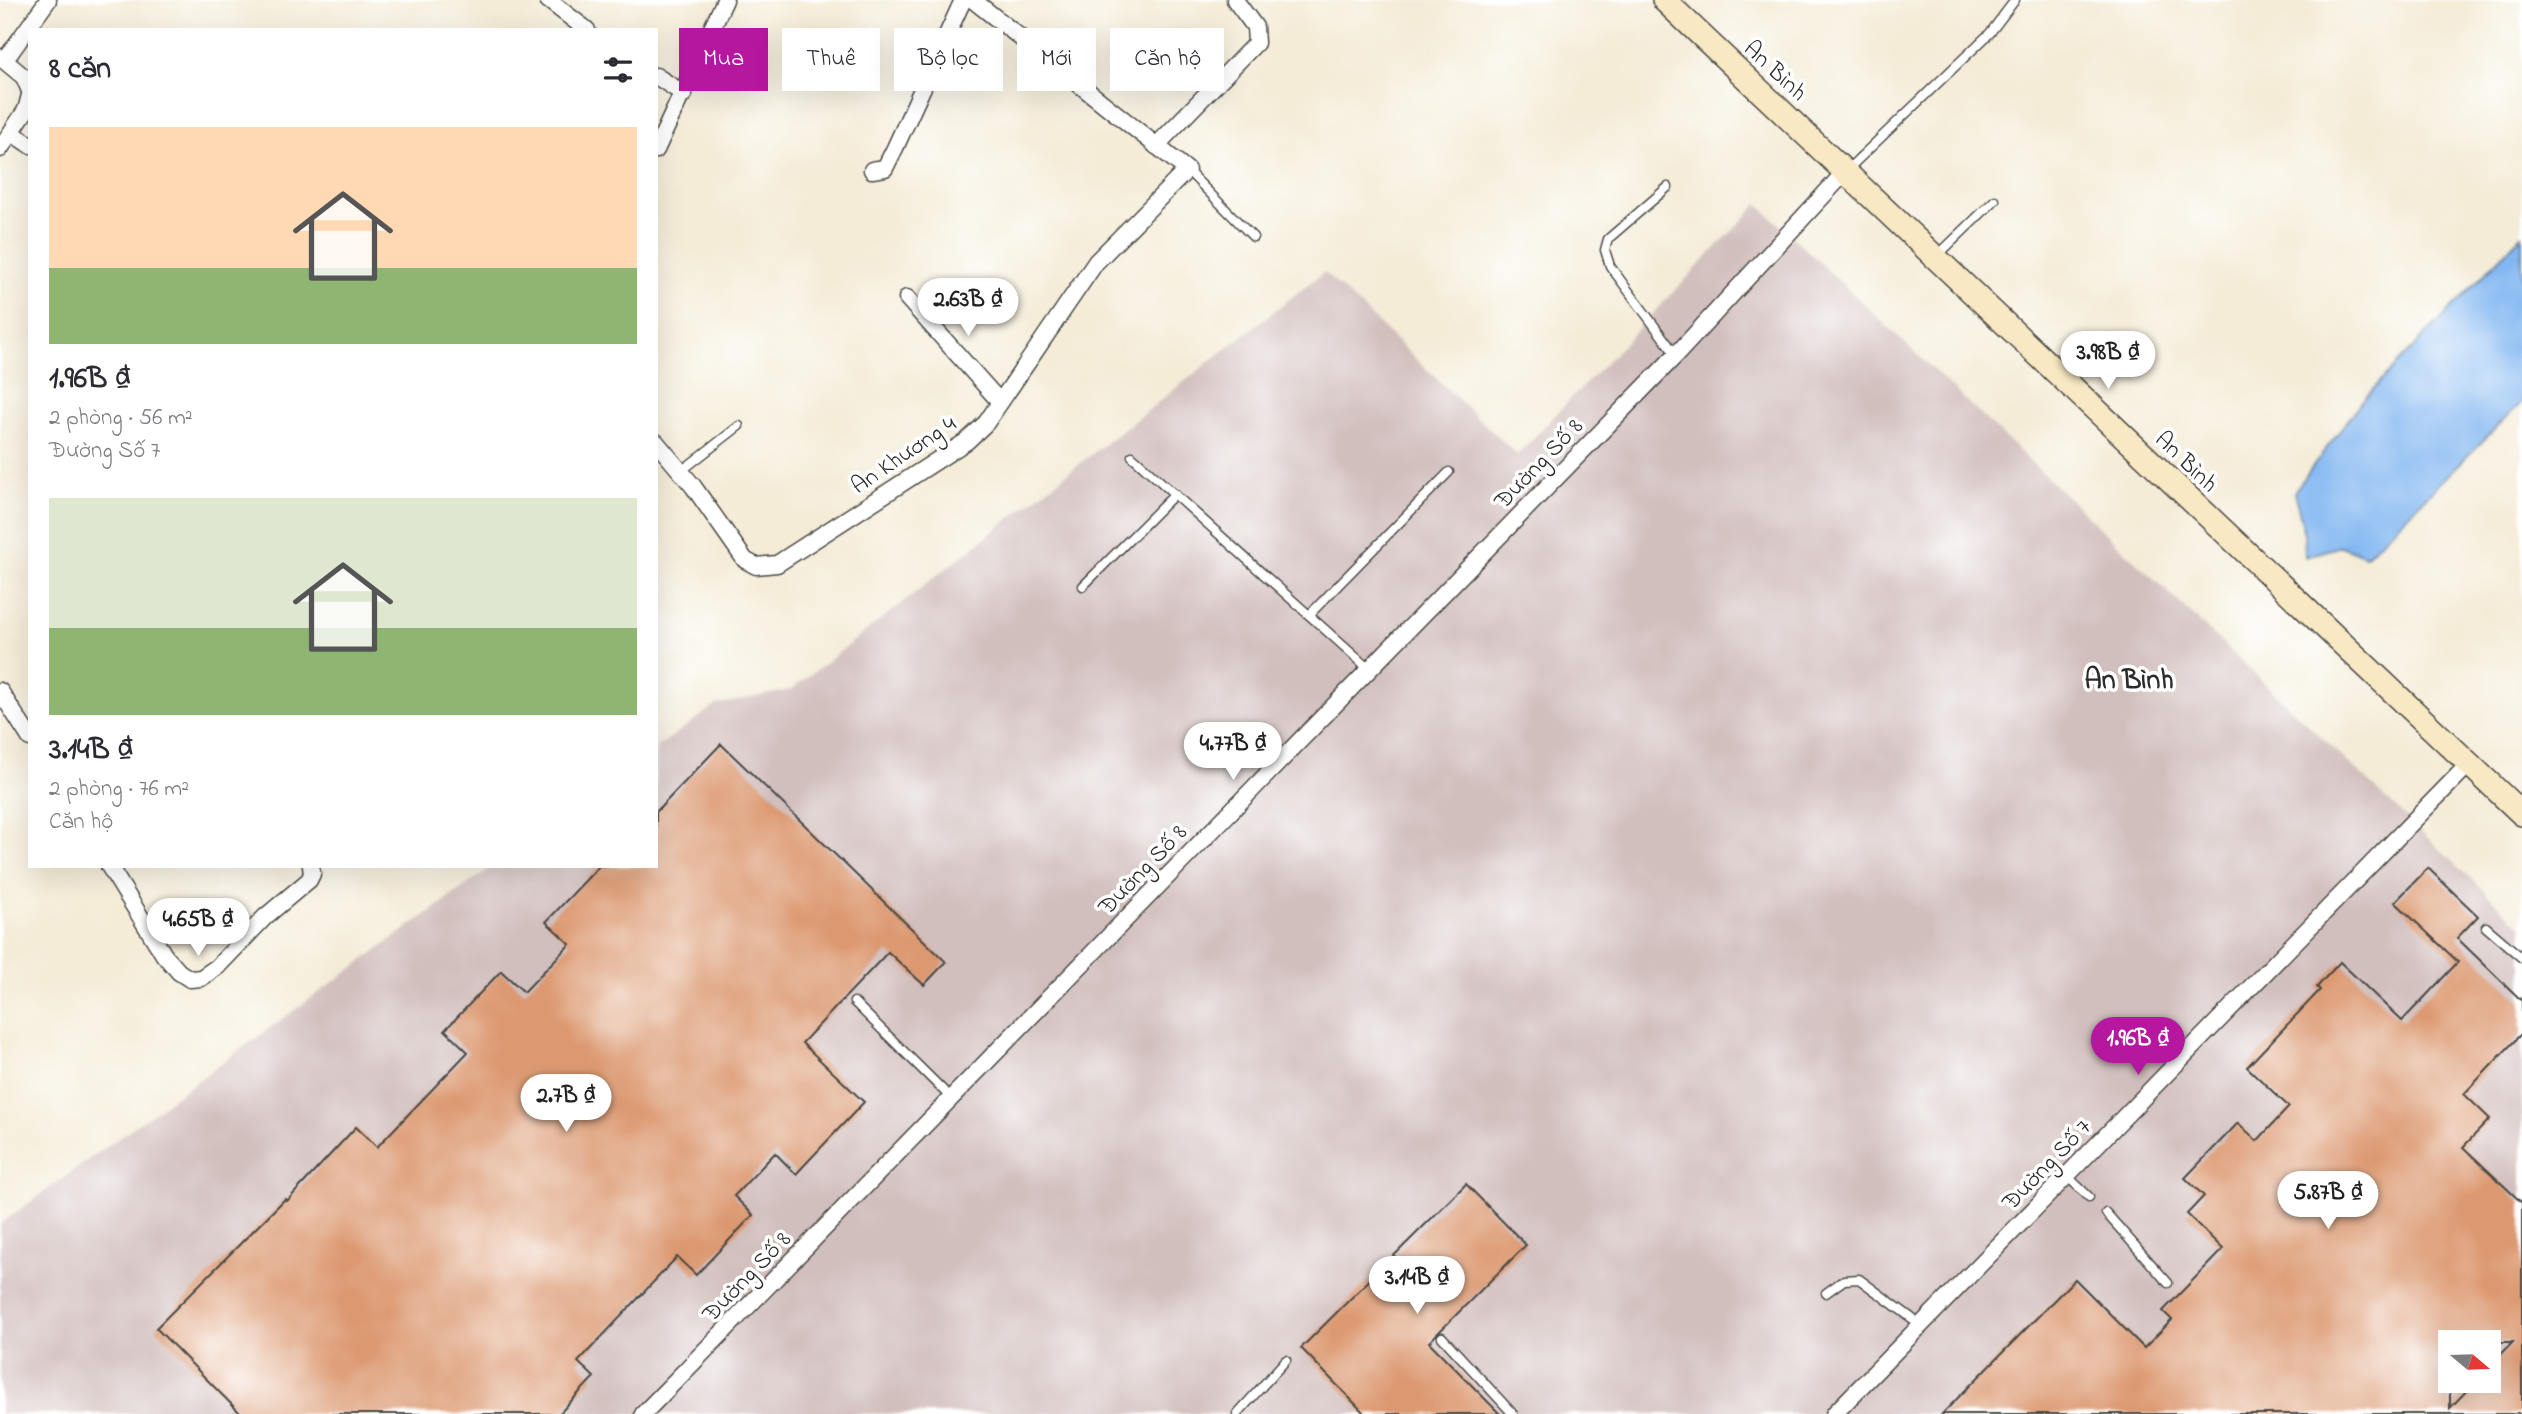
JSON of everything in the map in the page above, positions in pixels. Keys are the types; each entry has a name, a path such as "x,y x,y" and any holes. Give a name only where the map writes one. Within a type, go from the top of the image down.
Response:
{"main road":[{"name":"An Bình","path":"1664,0 2468,765 2518,805"}],"street":[{"path":"0,149 26,110 28,86 2,59 48,0"},
{"path":"548,0 584,28"},
{"path":"658,146 684,94 724,0"},
{"path":"872,170 885,168 963,0"},
{"path":"973,0 1187,170"},
{"path":"1157,146 1256,43 1255,27 1235,0"},
{"path":"658,77 684,94"},
{"path":"12,133 28,144"},
{"name":"An Khương 4","path":"658,444 746,560 756,566 777,564 967,441 986,423 1109,246 1187,170"},
{"name":"Đường Số 8","path":"643,1414 1675,355 1845,172"},
{"path":"906,299 1000,402"},
{"path":"0,691 28,735"},
{"name":"Đường Số 7","path":"1834,1414 2468,765"},
{"path":"110,868 164,955 179,972 190,979 201,978 217,967 265,917 309,880 311,868"}],"lane":[{"path":"1845,172 1990,33 2015,0"},
{"path":"1187,170 1253,237"},
{"path":"1668,187 1608,239 1605,250 1610,266 1675,355"},
{"path":"1936,257 1995,200"},
{"path":"680,472 739,426"},
{"path":"1132,456 1369,669"},
{"path":"1309,615 1449,472"},
{"path":"1083,586 1175,494"},
{"path":"2486,927 2522,958"},
{"path":"854,1002 951,1098"},
{"path":"2067,1176 2089,1197"},
{"path":"2106,1213 2168,1283"},
{"path":"1826,1293 1844,1280 1859,1279 1921,1325"},
{"path":"1442,1337 1513,1414"},
{"path":"1237,1414 1286,1360"}],"shaded area":[{"path":"1758,204 2522,927 2522,1414 0,1414 0,1224 490,868 658,868 658,747 716,705 791,690 1324,272 1517,455"}],"water":[{"path":"2522,235 2522,402 2366,556 2341,546 2305,557 2304,530 2294,492 2363,400"}],"building":[{"path":"721,744 946,962 924,985 888,952 802,1043 864,1102 796,1174 775,1153 734,1196 753,1215 696,1275 677,1257 578,1362 594,1377 559,1414 241,1414 156,1328 285,1199 287,1201 356,1127 377,1147 468,1052 445,1030 501,971 524,992 570,944 546,922 597,868 658,868 658,810"},
{"path":"2428,868 2478,916 2457,938 2522,1001 2522,1033 2464,1094 2490,1119 2463,1147 2522,1203 2522,1414 1942,1414 2075,1279 2144,1348 2172,1320 2163,1311 2223,1249 2187,1214 2204,1196 2185,1178 2238,1123 2257,1141 2289,1107 2247,1067 2320,990 2317,987 2340,962 2402,1021 2458,962 2395,902"},
{"path":"1466,1184 1526,1245 1429,1342 1500,1414 1365,1414 1301,1348"}],"district":[{"name":"An Bình","path":"2129,678"}]}
